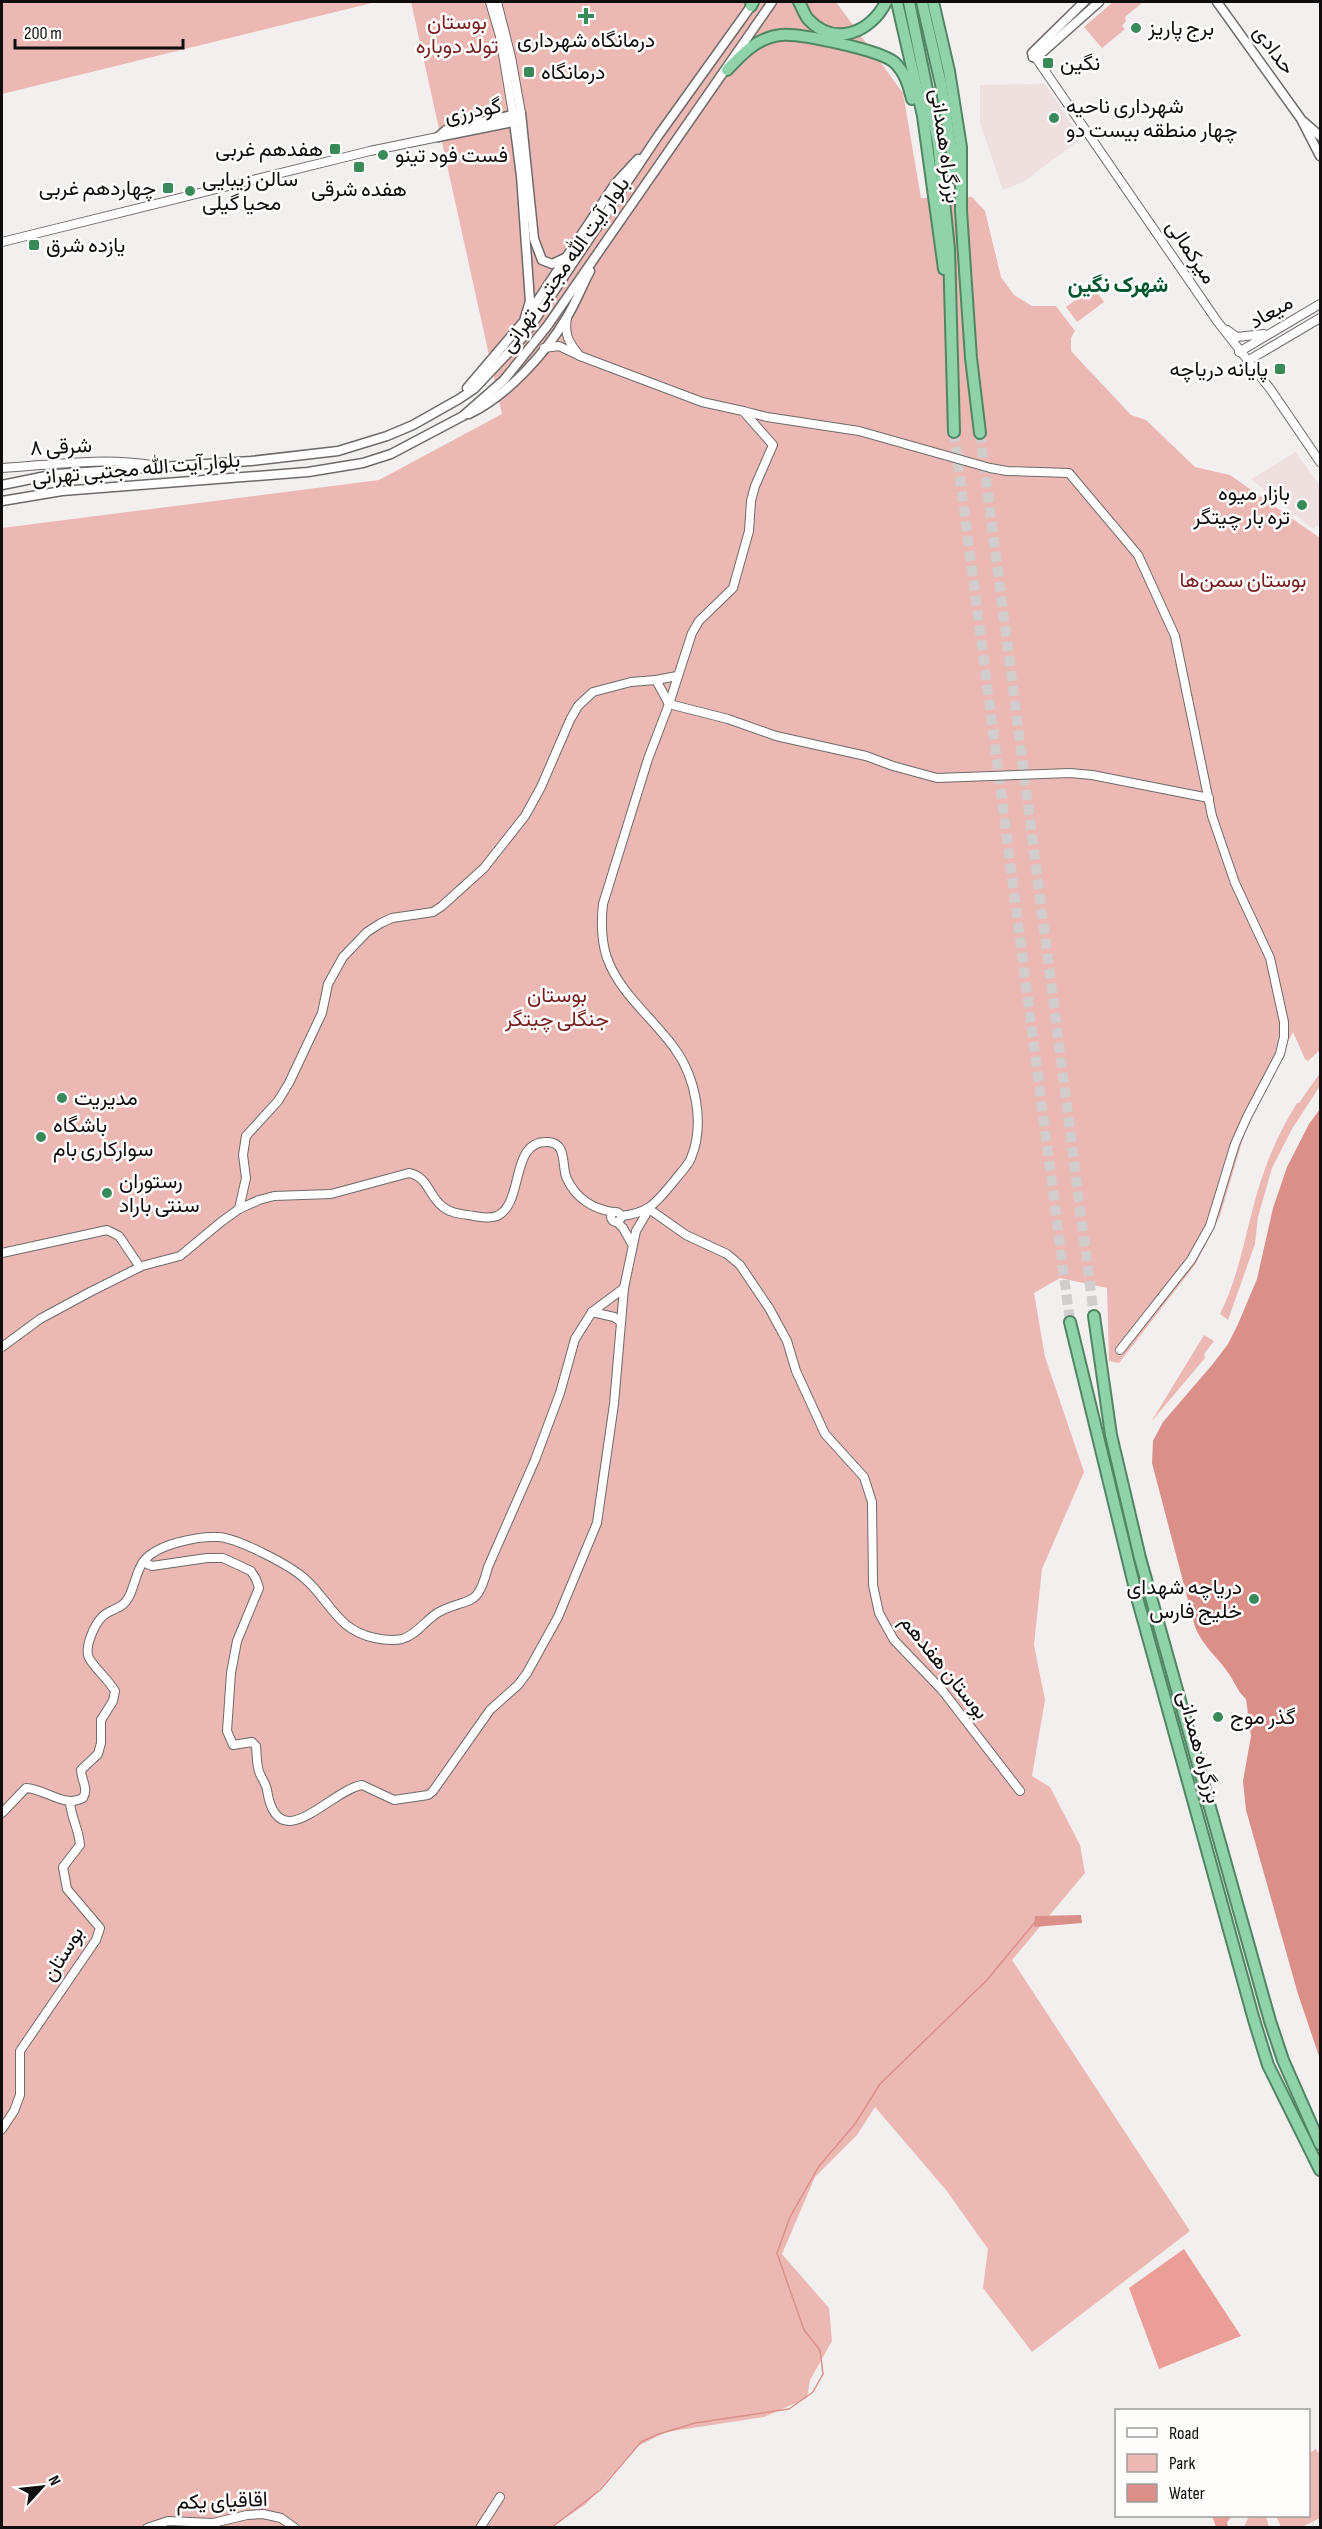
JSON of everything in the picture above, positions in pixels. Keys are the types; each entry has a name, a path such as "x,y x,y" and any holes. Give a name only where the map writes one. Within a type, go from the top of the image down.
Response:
{"highway":[{"path":"799,2 807,18 821,28 833,33 848,34 872,23 879,16 886,2"},
{"name":"بزرگراه همدانی","path":"897,2 923,116 928,167 949,296"},
{"name":"بزرگراه همدانی","path":"909,2 938,142 949,249 954,432"},
{"name":"بزرگراه همدانی","path":"922,2 941,84 962,211"},
{"name":"بزرگراه همدانی","path":"933,2 949,71 961,147 962,211 971,358 980,433"},
{"path":"727,70 755,44 781,35 819,39 877,54 892,61 904,75 909,88 928,167"},
{"name":"بزرگراه همدانی","path":"1094,1316 1110,1436 1140,1558 1269,2021 1283,2060 1320,2144"},
{"name":"بزرگراه همدانی","path":"1070,1322 1138,1601 1254,2020 1273,2074 1320,2170"}],"main road":[{"name":"بلوار آیت الله مجتبی تهرانی","path":"2,501 62,491 308,472 363,463 391,454 463,416 504,380 524,357 584,272 597,258 615,225 727,70 772,2"},
{"path":"1084,2 1032,53 1036,58 1099,2"},
{"name":"حدادی","path":"1217,2 1301,119"},
{"name":"بلوار آیت الله مجتبی تهرانی","path":"2,485 56,474 251,461 338,452 413,425 459,399 474,389 524,336 658,136 753,3"},
{"name":"گودرزی","path":"438,137 495,127 515,117"},
{"name":"گودرزی","path":"438,137 446,130 515,117"},
{"path":"515,117 529,277 530,301 524,321"},
{"path":"515,117 538,252 542,260 552,264 569,256"},
{"path":"1301,119 1320,136"},
{"path":"1301,119 1311,142 1320,153"},
{"path":"495,127 516,137"},
{"path":"459,399 524,321 615,184 658,136"},
{"path":"463,416 487,405 514,383 544,348 567,317 597,258"},
{"path":"201,464 196,470 196,475 202,480"}],"street":[{"path":"490,2 500,36 515,117"},
{"path":"497,2 511,57 515,117"},
{"name":"میرکمالی","path":"1036,58 1217,321 1239,352 1249,360 1320,462"},
{"path":"1311,142 1320,136"},
{"path":"2,242 370,151 438,137"},
{"name":"میعاد","path":"1239,352 1320,304"},
{"path":"567,317 565,329 567,340 580,356"},
{"name":"میعاد","path":"1249,360 1320,318"},
{"path":"1217,321 1237,337 1268,333"},
{"path":"1268,333 1262,342 1268,348"},
{"path":"544,348 559,346 702,402 767,417 859,431 990,468 1007,471 1069,473 1138,555 1175,636 1212,816 1235,883 1270,958 1284,1022 1284,1037 1273,1071 1247,1117 1236,1144 1218,1204 1202,1242 1181,1274 1120,1350"},
{"path":"143,1562 152,1566 223,1558 251,1571 256,1579 259,1588 256,1599 237,1641 231,1673 226,1731 233,1745 252,1742 256,1746 259,1773 267,1787 271,1810 276,1816 290,1821 312,1815 345,1790 362,1785 394,1800 428,1795 441,1782 490,1710 518,1685 527,1673 558,1617 597,1523 614,1404 624,1288 632,1244 636,1231 649,1209 690,1160 696,1141 697,1106 685,1065 676,1050 637,1005 615,974 608,958 601,921 611,871 677,676 699,621 733,588 748,531 755,486 773,445 743,411"},
{"name":"۸ شرقی","path":"2,468 132,462 158,466"},
{"path":"239,1209 246,1178 243,1155 246,1136 278,1101 289,1083 322,1013 328,984 343,957 367,932 381,922 392,918 433,912 484,868 525,816 541,787 570,720 578,706 593,692 631,681 677,676"},
{"path":"656,680 669,704 728,719 776,736 866,756 937,778 1081,774 1115,778 1209,798"},
{"path":"2,1347 40,1319 140,1267 180,1256 239,1209 274,1196 331,1194 409,1173 424,1180 436,1201 444,1208 453,1212 488,1218 498,1215 505,1209 519,1176 524,1155 529,1148 549,1142 557,1145 562,1152 565,1177 572,1188 588,1204 617,1217 637,1215 649,1209"},
{"name":"بوستان هفدهم","path":"649,1209 686,1235 727,1254 740,1265 769,1308 786,1341 800,1381 825,1434 864,1477 872,1503 873,1585 879,1613 894,1640 942,1690 1020,1791"},
{"path":"617,1217 632,1244"},
{"path":"2,1253 107,1230 118,1236 140,1267"},
{"path":"2,1813 26,1788 35,1788 70,1802 83,1798 86,1793 81,1770 98,1754 101,1743 101,1720 113,1701 115,1691 89,1658 87,1650 100,1617 108,1611 121,1607 128,1600 143,1562 163,1547 208,1537 221,1537 262,1553 306,1579 341,1622 369,1637 386,1640 404,1639 441,1611 476,1598 535,1460 560,1393 574,1340 592,1312 624,1288"},
{"path":"592,1312 614,1317 621,1322"},
{"name":"بوستان","path":"2,2129 14,2111 20,2095 20,2051 96,1940 100,1928 67,1889 63,1867 80,1845 79,1832 71,1818 70,1802"},
{"path":"480,2528 500,2497"},
{"name":"اقاقیای یکم","path":"147,2528 168,2521 213,2523 247,2515 263,2514 281,2518 295,2528"}],"shaded area":[{"name":"شهرداری ناحیه چهار منطقه بیست دو","path":"1045,84 1081,139 1023,182 1003,190 980,123 980,85"},
{"name":"بازار میوه تره بار چیتگر","path":"1296,452 1320,486 1320,524 1313,529 1251,479"},
{"path":"1184,2249 1241,2336 1159,2369 1129,2288"},
{"path":"1212,2517 1231,2517 1227,2522 1228,2528 1216,2527"}],"green space":[{"path":"2,2 376,2 2,94"},
{"name":"بوستان جنگلی چیتگر","path":"411,2 836,2 903,93 921,198 972,197 985,211 1001,277 1014,295 1032,306 1056,306 1075,331 1071,338 1071,351 1131,415 1146,420 1195,467 1230,475 1320,538 1320,1050 1308,1061 1305,1059 1293,1032 1249,1118 1220,1216 1195,1265 1119,1363 1109,1361 1107,1288 1060,1278 1034,1293 1045,1357 1084,1472 1042,1569 1034,1645 1045,1700 1032,1776 1050,1787 1080,1845 1085,1873 1012,1960 1190,2231 1032,2352 983,2288 988,2249 946,2190 875,2107 857,2135 815,2177 782,2254 829,2308 832,2341 810,2380 807,2398 764,2417 666,2432 636,2447 586,2504 552,2527 2,2527 2,528 379,480 502,414"},
{"path":"1113,2 1143,2 1125,17 1126,21 1122,26 1125,29 1102,48 1084,27"},
{"path":"1093,287 1104,302 1077,322 1066,307"},
{"path":"1320,1073 1320,1086 1292,1129 1272,1168 1258,1217 1255,1244 1228,1320 1220,1314 1240,1261 1268,1160 1292,1111"},
{"path":"1204,1335 1214,1341 1204,1354 1205,1358 1151,1422"},
{"path":"1316,2449 1320,2455 1320,2518 1302,2527 1281,2527 1276,2517 1310,2517 1310,2452"},
{"path":"1249,2517 1266,2517 1269,2527 1244,2527"}],"water":[{"name":"دریاچه شهدای خلیج فارس","path":"1320,1109 1320,2059 1298,1994 1246,1810 1243,1781 1251,1736 1246,1699 1202,1641 1195,1627 1152,1463 1153,1441 1163,1422 1212,1365 1228,1344 1238,1324 1257,1279 1273,1208 1287,1167 1309,1124"},
{"path":"1081,1915 1082,1923 1034,1927 1035,1916"}],"waterway":[{"path":"551,2528 600,2490 641,2442 695,2423 789,2409 813,2392 823,2374 820,2350 804,2330 777,2253 790,2217 819,2166 855,2124 880,2084 987,1980 1035,1922"}],"tunnel":[{"path":"954,432 1070,1322"},
{"path":"980,433 1094,1316"}],"place":[{"name":"درمانگاه شهرداری","path":"586,16"},
{"name":"برج پاریز","path":"1136,28"},
{"name":"نگین","path":"1048,63"},
{"name":"درمانگاه","path":"529,72"},
{"name":"شهرداری ناحیه چهار منطقه بیست دو","path":"1054,118"},
{"name":"هفدهم غربی","path":"335,149"},
{"name":"فست فود تینو","path":"383,155"},
{"name":"هفده شرقی","path":"359,167"},
{"name":"چهاردهم غربی","path":"168,188"},
{"name":"سالن زیبایی محیا گیلی","path":"190,191"},
{"name":"یازده شرق","path":"34,245"},
{"name":"پایانه دریاچه","path":"1280,369"},
{"name":"بازار میوه تره بار چیتگر","path":"1302,505"},
{"name":"مدیریت","path":"62,1098"},
{"name":"باشگاه سوارکاری بام","path":"41,1137"},
{"name":"رستوران سنتی باراد","path":"107,1193"},
{"name":"دریاچه شهدای خلیج فارس","path":"1254,1599"},
{"name":"گذر موج","path":"1218,1717"}],"district":[{"name":"شهرک نگین","path":"1118,285"}],"park label":[{"name":"بوستان تولد دوباره","path":"457,34"},
{"name":"بوستان سمن‌ها","path":"1243,580"}]}
